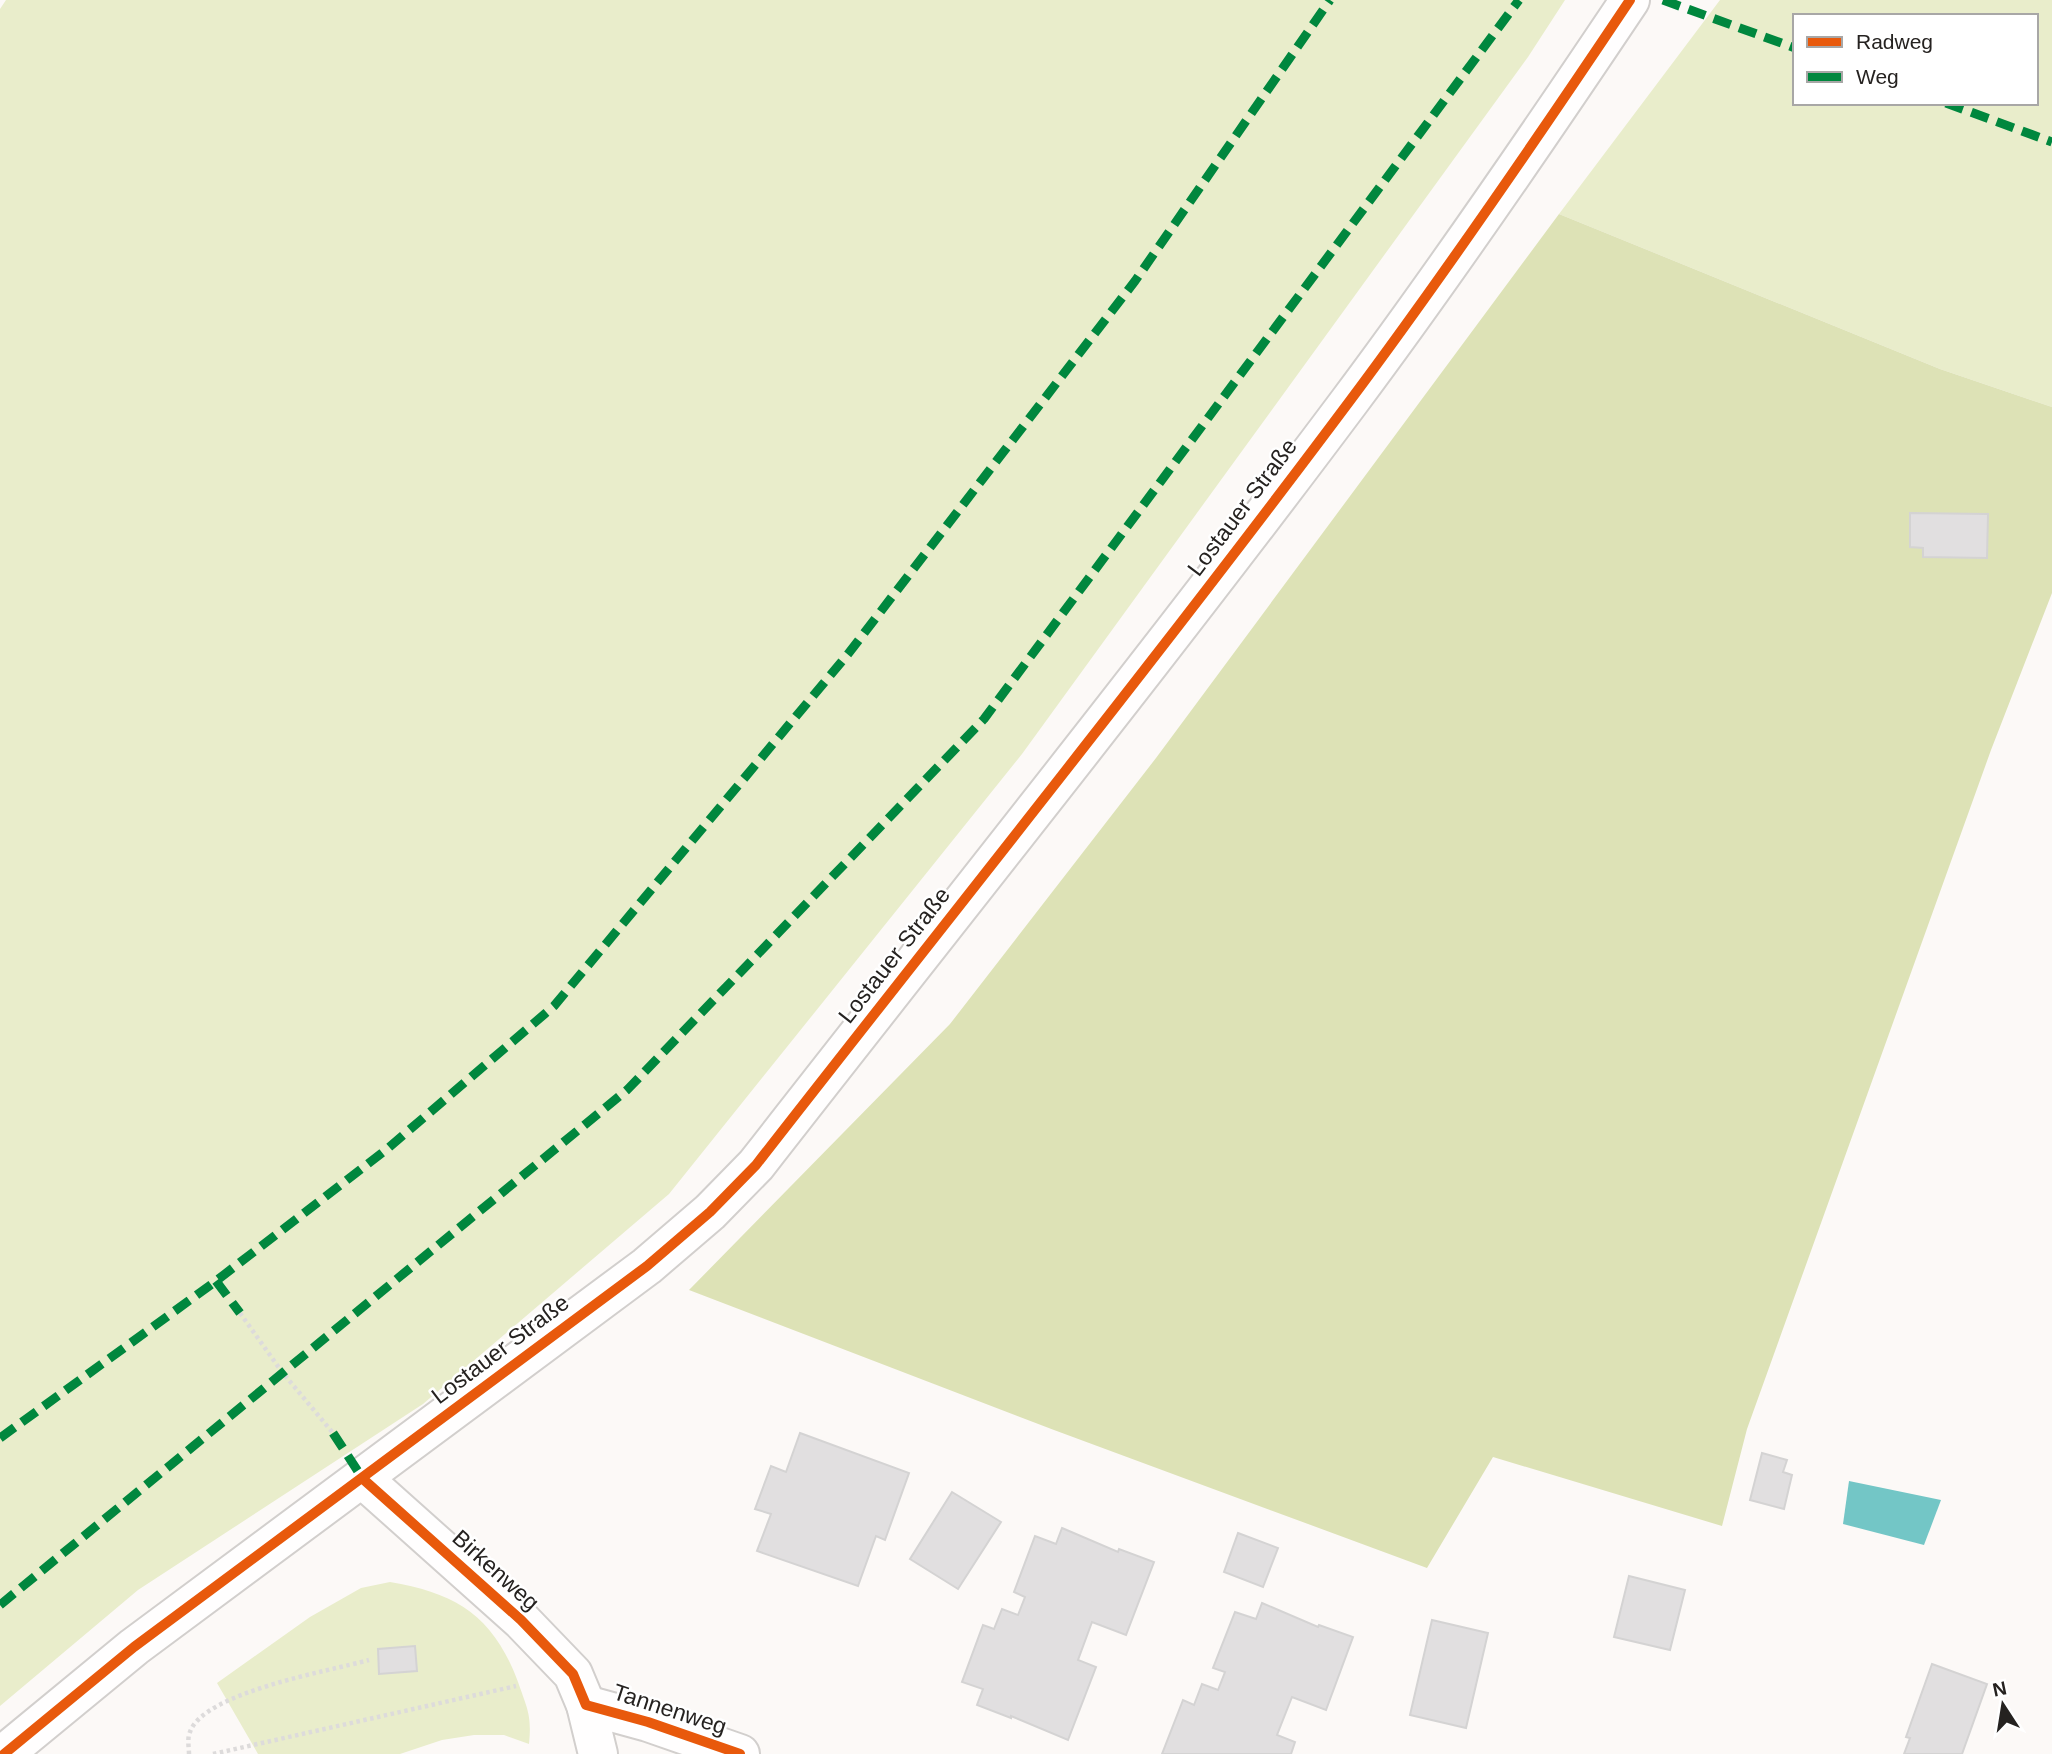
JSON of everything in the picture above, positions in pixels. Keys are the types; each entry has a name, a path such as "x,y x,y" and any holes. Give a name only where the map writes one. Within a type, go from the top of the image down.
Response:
{"street":[{"name":"Lostauer Straße","path":"4,1754 134,1647 647,1266 710,1212 756,1165 1058,781 1350,401 1524,159 1630,0"},
{"name":"Birkenweg","path":"363,1479 521,1620 580,1689"},
{"path":"580,1689 598,1754"},
{"name":"Tannenweg","path":"580,1689 648,1721 740,1754"}],"path":[{"path":"240,1313 282,1372 333,1433"},
{"path":"188,1754 190,1731 207,1711 238,1694 369,1660"},
{"path":"213,1754 580,1689"}],"green space":[{"path":"6,0 1565,0 1528,57 1022,754 669,1194 423,1404 138,1590 0,1706 0,9"},
{"path":"1720,0 2052,0 2052,407 1940,369 1559,214"},
{"path":"1559,214 1940,369 2052,407 2052,593 1991,750 1747,1429 1722,1526 1493,1457 1427,1568 1054,1430 689,1290 950,1024 1156,758"},
{"path":"390,1582 435,1593 454,1601 485,1625 508,1659 518,1682 529,1718 529,1744 504,1735 474,1735 442,1740 400,1754 258,1754 217,1683 310,1617 361,1588"}],"water":[{"path":"1849,1481 1941,1500 1924,1545 1843,1524"}],"building":[{"path":"1910,513 1988,514 1987,558 1923,557 1923,548 1910,547"},
{"path":"800,1433 909,1473 885,1540 876,1536 858,1586 757,1551 771,1514 755,1509 771,1466 786,1472"},
{"path":"1762,1453 1787,1460 1783,1472 1792,1475 1784,1509 1750,1500"},
{"path":"952,1492 1001,1522 958,1589 910,1559"},
{"path":"1062,1528 1118,1552 1119,1549 1154,1562 1126,1635 1092,1622 1078,1660 1096,1667 1068,1740 977,1705 983,1689 962,1682 983,1625 994,1629 1002,1609 1018,1615 1025,1597 1014,1592 1035,1536 1056,1544"},
{"path":"1238,1533 1278,1548 1263,1587 1224,1572"},
{"path":"1629,1576 1685,1590 1670,1650 1614,1637"},
{"path":"1262,1603 1318,1627 1319,1625 1353,1637 1326,1710 1292,1697 1277,1735 1295,1742 1291,1754 1162,1754 1183,1700 1194,1705 1202,1684 1218,1690 1225,1672 1213,1668 1235,1612 1256,1619"},
{"path":"1432,1620 1488,1633 1466,1728 1410,1715"},
{"path":"415,1646 417,1671 379,1674 378,1649"},
{"path":"1932,1664 1987,1684 1962,1754 1904,1754 1910,1738 1906,1737"}],"marked path":[{"path":"0,1438 216,1281 387,1149 554,1006 848,654 1135,281 1330,0"},
{"path":"0,1605 627,1090 984,719 1519,0"},
{"path":"1663,0 1793,47"},
{"path":"1951,105 2052,142"},
{"path":"216,1281 240,1313"},
{"path":"333,1433 363,1479"}],"cycle path":[{"path":"4,1754 134,1647 647,1266 710,1212 756,1165 1129,690 1349,402 1492,203 1630,0"},
{"path":"363,1479 521,1620 573,1674 586,1705 648,1722 740,1754"}]}
